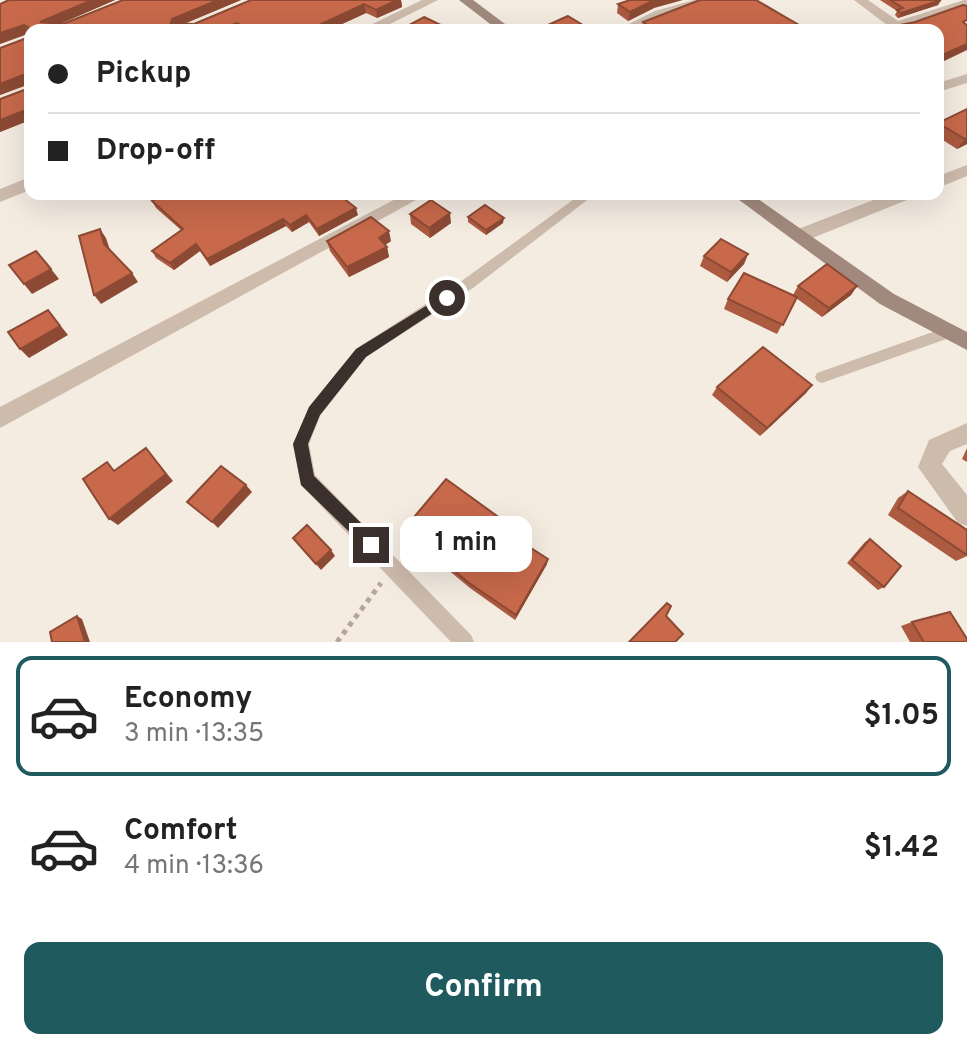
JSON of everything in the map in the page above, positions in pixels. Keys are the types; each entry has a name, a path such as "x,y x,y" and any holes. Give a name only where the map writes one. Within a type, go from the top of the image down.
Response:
{"street":[{"path":"380,24 432,0"},
{"path":"465,0 498,24"},
{"path":"645,0 659,14"},
{"path":"637,24 707,0"},
{"path":"860,0 887,24"},
{"path":"927,0 942,9"},
{"path":"902,24 967,3"},
{"path":"944,86 967,78"},
{"path":"944,180 967,170"},
{"path":"0,196 24,186"},
{"path":"0,418 408,200"},
{"path":"748,200 887,299 967,342"},
{"path":"799,236 891,200"},
{"path":"967,433 938,446 931,453 930,467 967,514"}],"lane":[{"path":"464,642 307,479 301,444 314,412 361,353 468,284 581,200"},
{"path":"822,377 947,333"}],"path":[{"path":"337,642 393,567"}],"building":[{"path":"9,0 92,0 40,22 63,24 24,24 0,33 0,4"},
{"path":"123,0 218,0 172,19 171,23 194,24 63,24"},
{"path":"251,0 397,0 376,10 364,4 321,24 194,24"},
{"path":"630,0 654,0 630,12 618,4"},
{"path":"700,0 756,0 797,24 646,24 643,22"},
{"path":"890,0 941,0 901,13 897,10 903,8"},
{"path":"967,6 967,20 963,22 967,25 967,44 944,54 944,24 905,24"},
{"path":"568,16 581,24 550,24"},
{"path":"424,17 439,24 411,24"},
{"path":"24,39 24,76 0,84 0,48"},
{"path":"24,90 24,111 0,120 0,99"},
{"path":"967,109 967,138 944,127 944,120"},
{"path":"346,200 356,208 317,229 306,215 290,225 283,219 207,259 196,244 170,263 152,251 183,229 152,201"},
{"path":"431,200 450,213 429,228 410,214"},
{"path":"485,205 504,218 486,230 468,217"},
{"path":"371,217 389,231 379,238 387,247 347,267 327,241"},
{"path":"100,229 104,244 132,273 94,295 79,236"},
{"path":"721,239 748,254 731,272 704,256"},
{"path":"36,251 51,269 24,284 9,265"},
{"path":"827,264 857,286 829,308 798,286"},
{"path":"744,273 797,297 783,325 728,299"},
{"path":"48,310 60,326 20,349 8,332"},
{"path":"763,347 812,385 767,428 717,387"},
{"path":"146,448 166,474 109,519 83,479 107,462 114,471"},
{"path":"221,466 246,485 212,522 187,502"},
{"path":"446,479 497,516 492,523 548,559 516,615 469,583 404,529"},
{"path":"908,491 967,530 967,555 898,508"},
{"path":"307,525 331,550 316,564 293,538"},
{"path":"870,539 901,566 884,587 852,560"},
{"path":"667,603 671,606 666,616 683,634 675,642 629,642"},
{"path":"950,612 967,642 924,642 912,622"},
{"path":"77,616 85,642 52,642 50,632"}],"route":[{"path":"371,545 307,479 301,444 314,412 361,353 447,298"}]}
